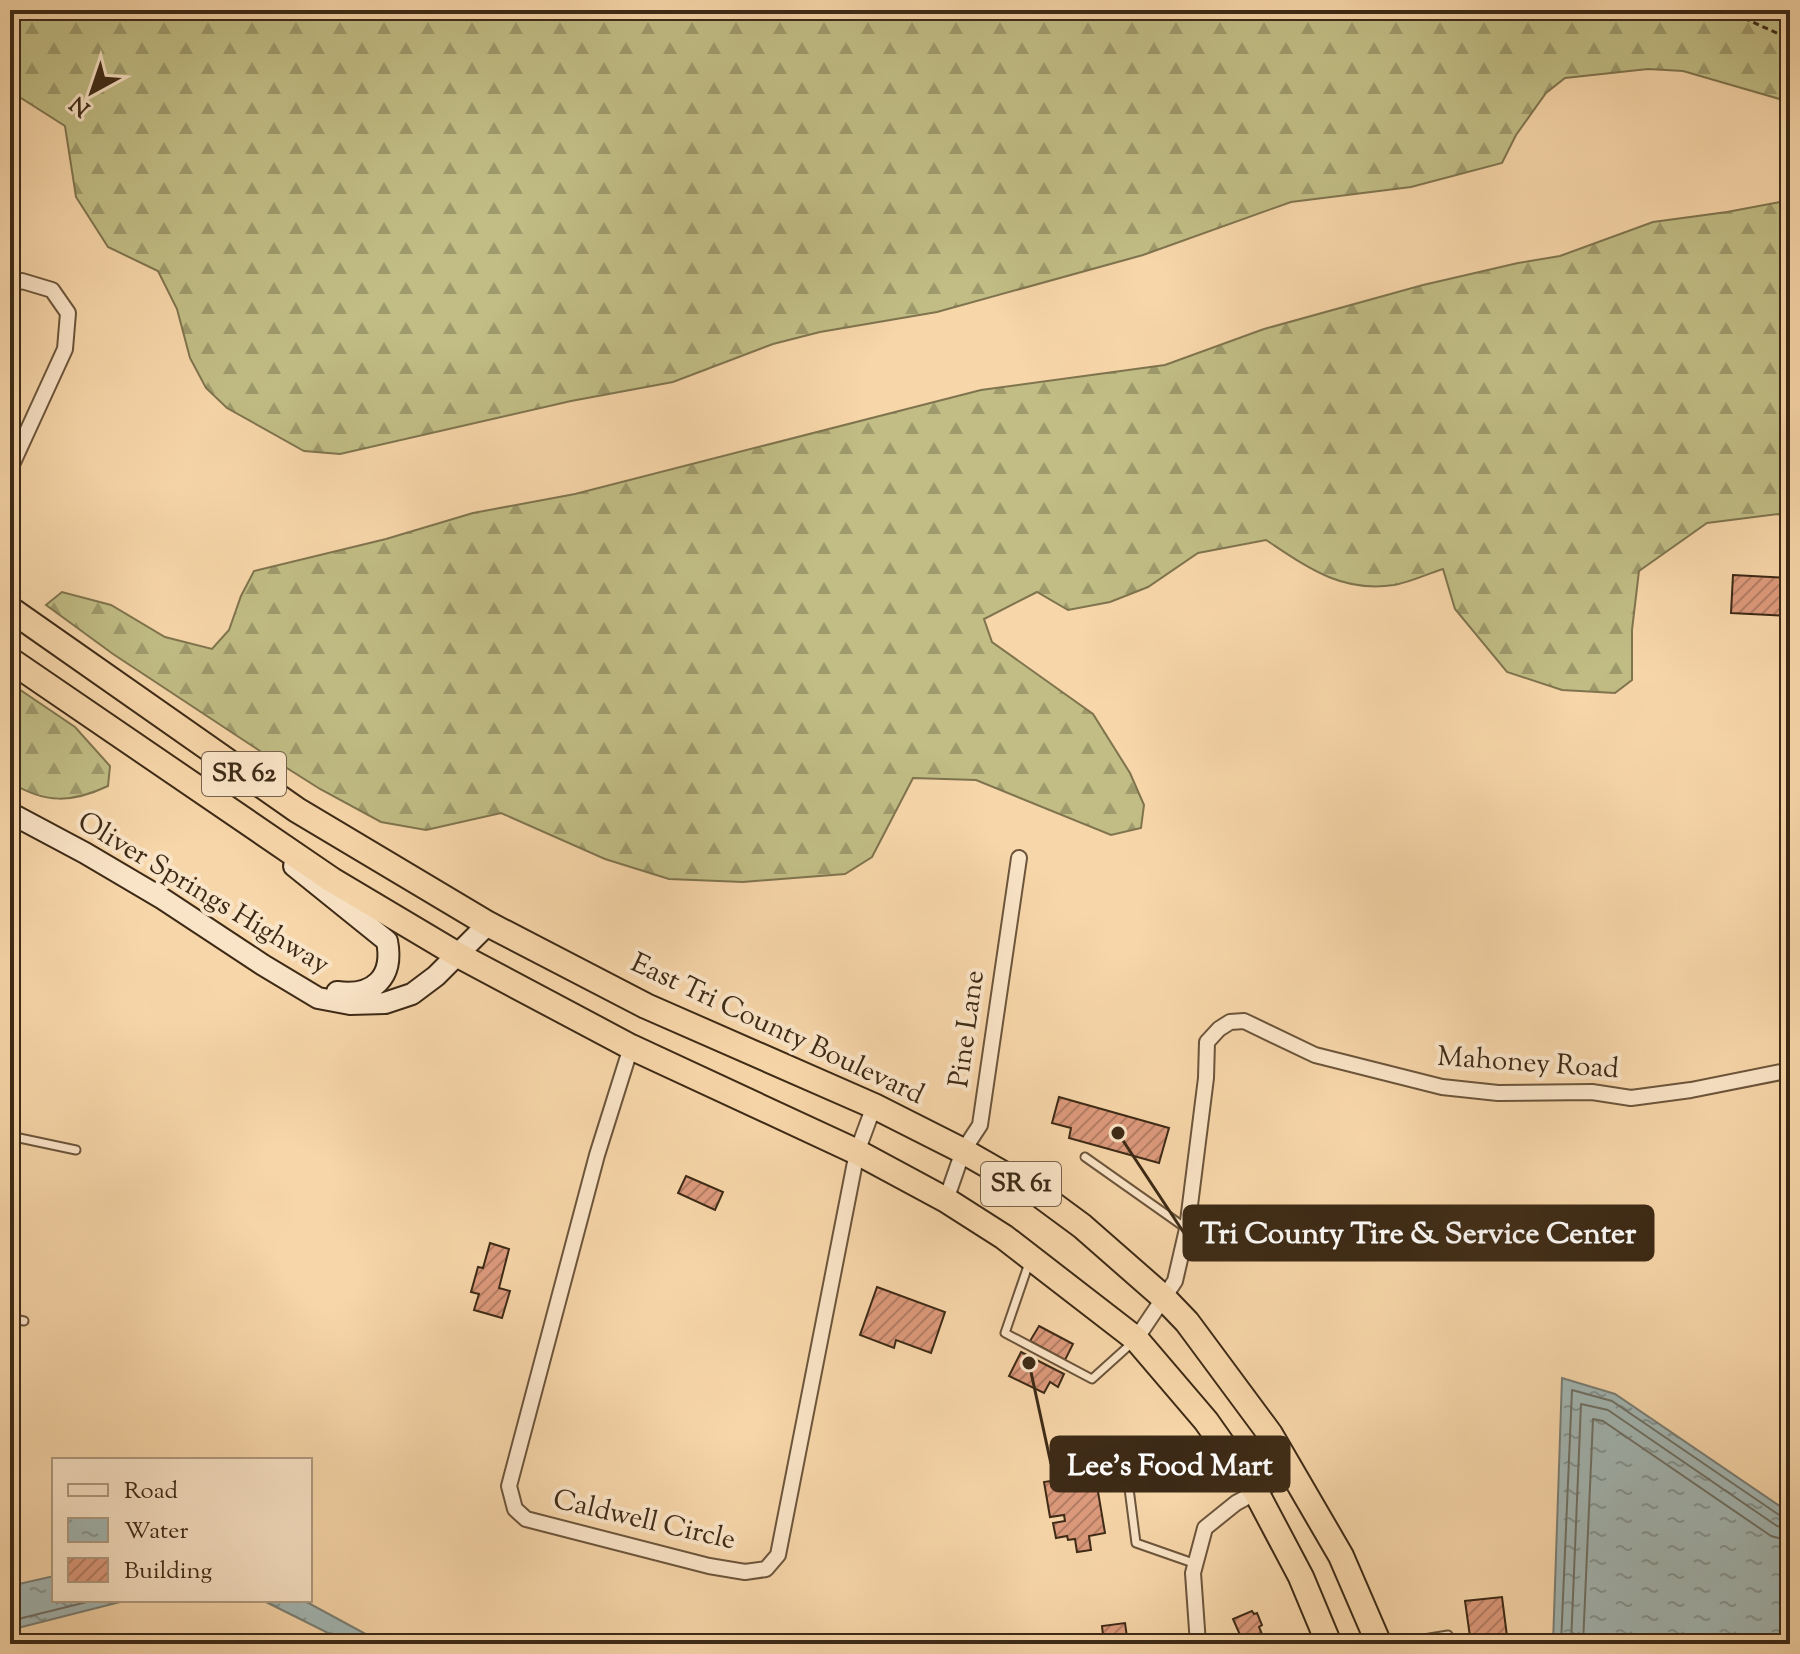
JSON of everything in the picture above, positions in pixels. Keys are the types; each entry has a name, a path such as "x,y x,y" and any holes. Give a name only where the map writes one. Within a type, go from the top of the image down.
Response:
{"highway":[{"name":"East Tri County Boulevard","path":"10,609 297,810 488,924 646,1006 874,1106 963,1151 1040,1195 1082,1226 1187,1322 1270,1434 1341,1556 1379,1644"},
{"name":"SR 62","path":"10,660 332,880 458,955"},
{"name":"SR 61","path":"458,955 631,1047 857,1152 946,1200 1031,1257 1136,1339 1206,1421 1256,1492 1301,1577 1329,1644"}],"main road":[{"path":"211,798 387,941 390,958 387,970 377,985 346,994 331,992 263,965"},
{"name":"Oliver Springs Highway","path":"10,813 163,899 318,998 350,1004 385,1003 412,994 458,955 488,924"}],"street":[{"path":"10,285 22,281 52,290 68,313 65,349 10,469"},
{"name":"Pine Lane","path":"946,1200 963,1151 980,1125 1019,858"},
{"name":"Mahoney Road","path":"1136,1339 1175,1281 1187,1229 1206,1078 1207,1042 1230,1022 1244,1021 1315,1055 1442,1087 1498,1093 1592,1092 1631,1098 1691,1090 1786,1071 1790,1074"},
{"name":"Caldwell Circle","path":"631,1047 597,1155 509,1486 515,1509 526,1519 709,1566 745,1572 766,1569 778,1555 857,1152 874,1106"},
{"path":"1198,1644 1193,1573 1205,1528 1236,1503 1293,1472"}],"lane":[{"path":"10,1136 76,1150"},
{"path":"1085,1157 1187,1229"},
{"path":"1031,1257 1005,1333 1092,1379 1136,1339"},
{"path":"10,1318 24,1321"},
{"path":"1126,1465 1136,1543 1196,1564"},
{"path":"1393,1644 1448,1635 1449,1644"}],"path":[{"path":"1726,10 1790,39"}],"green space":[{"path":"10,10 1790,10 1790,102 1683,71 1648,69 1565,78 1546,93 1516,135 1502,163 1411,187 1291,202 1143,255 937,312 820,332 773,344 673,382 571,401 340,454 304,451 227,408 206,388 190,358 177,309 158,271 108,247 76,197 65,126 10,91"},
{"path":"1790,200 1790,519 1778,514 1707,523 1639,571 1632,630 1632,680 1615,693 1562,690 1507,672 1455,609 1443,569 1394,585 1357,585 1326,576 1266,540 1198,553 1148,587 1110,602 1068,610 1037,592 984,619 992,642 1093,714 1130,773 1144,805 1141,828 1111,835 976,780 913,778 872,857 845,874 743,882 669,879 605,859 501,813 426,830 381,822 320,789 260,751 113,654 46,605 62,592 111,605 165,637 212,649 229,630 254,571 386,539 473,513 575,494 981,390 1165,365 1264,329 1423,285 1560,256 1653,222"},
{"path":"10,683 75,727 110,766 108,786 82,796 59,799 35,794 10,782"}],"water":[{"path":"1562,1378 1615,1394 1790,1513 1790,1644 1553,1644"},
{"path":"52,1576 52,1602 120,1602 10,1630 10,1586"},
{"path":"266,1602 307,1602 384,1644 350,1644"}],"building":[{"path":"1733,575 1790,578 1790,616 1731,613"},
{"path":"1059,1097 1169,1128 1159,1163 1069,1138 1071,1128 1052,1123"},
{"path":"686,1176 723,1192 715,1210 678,1193"},
{"path":"490,1243 509,1249 499,1288 510,1291 502,1318 474,1310 479,1294 471,1292 478,1267 483,1268"},
{"path":"877,1287 945,1312 931,1353 896,1340 894,1348 860,1335"},
{"path":"1039,1326 1073,1344 1065,1360 1030,1341"},
{"path":"1021,1352 1064,1374 1058,1387 1050,1382 1044,1393 1009,1376"},
{"path":"1077,1468 1078,1477 1095,1474 1105,1533 1089,1536 1091,1550 1077,1552 1075,1539 1068,1540 1067,1536 1056,1538 1053,1523 1065,1521 1064,1515 1050,1517 1044,1482 1063,1479 1061,1470"},
{"path":"1502,1597 1508,1644 1471,1644 1465,1601"},
{"path":"1252,1611 1257,1613 1266,1644 1244,1644 1233,1619"},
{"path":"1125,1623 1128,1644 1104,1644 1102,1626"}],"place":[{"name":"Tri County Tire & Service Center","path":"1118,1133"},
{"name":"Lee's Food Mart","path":"1029,1363"}]}
